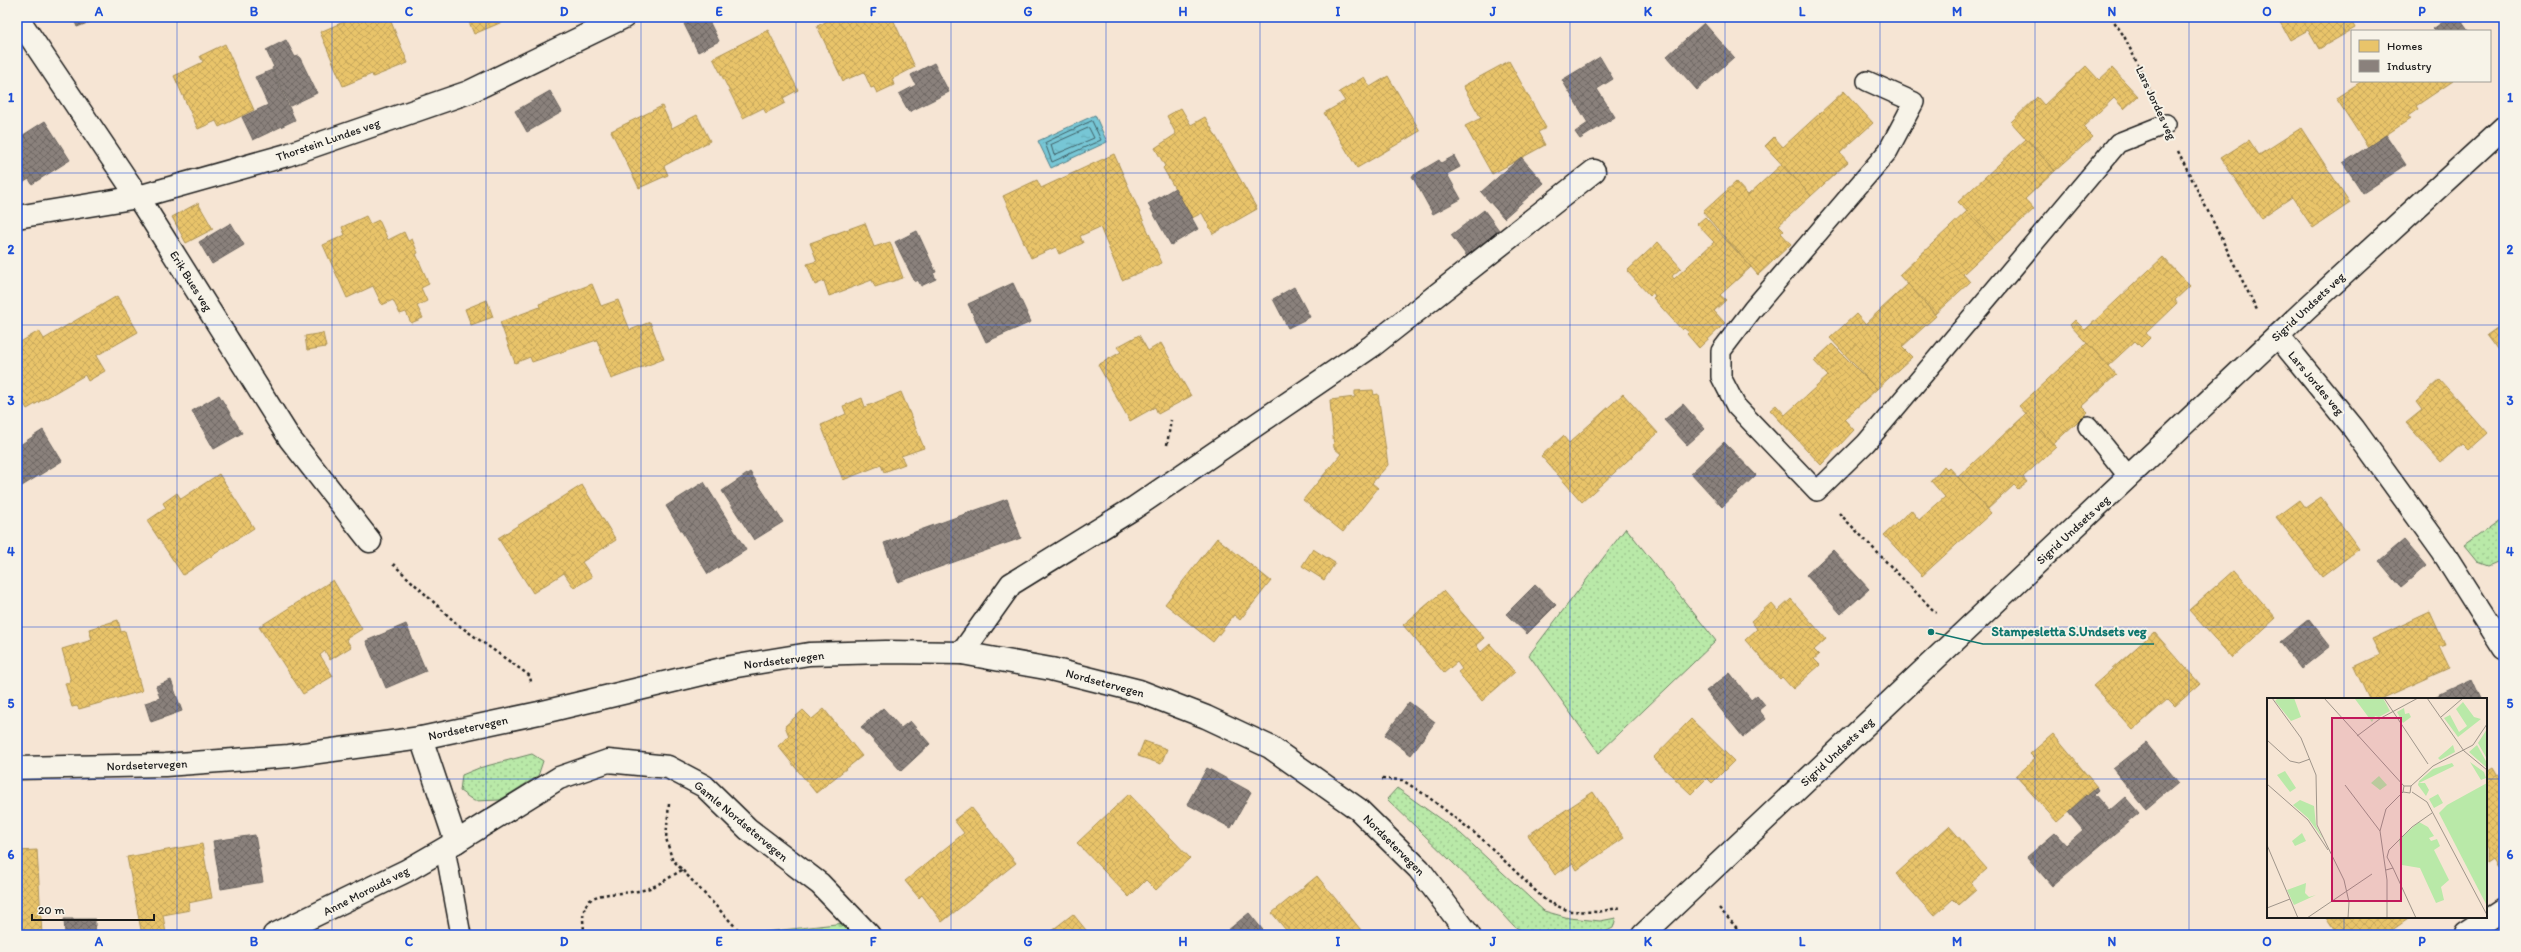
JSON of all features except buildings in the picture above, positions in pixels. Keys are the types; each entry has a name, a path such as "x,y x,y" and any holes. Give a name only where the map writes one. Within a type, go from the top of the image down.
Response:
{"street":[{"name":"Thorstein Lundes veg","path":"17,217 138,197 287,155 469,92 624,17"},
{"name":"Erik Bues veg","path":"17,18 138,197 290,439 370,541"},
{"name":"Sigrid Undsets veg","path":"1643,935 2278,336 2504,127"},
{"path":"962,654 1011,584 1134,508 1372,346 1594,171"},
{"name":"Lars Jordes veg","path":"2278,336 2354,429 2443,552 2504,648"},
{"name":"Nordsetervegen","path":"17,768 165,766 289,756 421,738 539,713 731,667 809,654 886,652 962,654 1052,669 1140,691 1206,717 1270,747 1358,809 1419,869 1468,935"},
{"path":"421,738 450,846"},
{"name":"Gamle Nordsetervegen","path":"450,846 559,778 608,760 668,767 704,786 748,829 820,884 869,935"},
{"name":"Anne Morouds veg","path":"274,935 406,871 450,846"},
{"path":"2465,935 2504,909"}],"lane":[{"path":"1867,81 1914,102 1888,151 1753,309 1721,351 1721,377 1736,406 1817,491 1866,443 2118,143 2166,124"},
{"path":"2088,426 2129,477"},
{"path":"450,846 461,935"}],"path":[{"name":"Lars Jordes veg","path":"2111,17 2124,36 2202,203 2259,312 2278,336"},
{"path":"1817,491 1936,612 1953,643"},
{"path":"370,541 457,624 530,676"},
{"path":"680,773 668,806 666,838 672,859 743,935"},
{"path":"1382,779 1402,780 1427,796 1481,838 1546,901 1569,911 1598,912 1622,907 1627,903"},
{"path":"585,935 583,925 584,910 591,898 600,894 638,891 662,882 682,870"},
{"path":"1716,904 1742,935"}],"green space":[{"path":"2504,517 2504,559 2488,566 2477,562 2464,546"},
{"path":"1626,528 1716,641 1599,753 1529,655"},
{"path":"532,754 543,761 538,776 500,800 474,801 460,791 462,775 479,768"},
{"path":"1397,788 1461,834 1544,911 1569,918 1600,921 1616,918 1613,928 1599,935 1529,935 1514,926 1483,892 1387,799"},
{"path":"854,922 866,935 738,935"}],"water":[{"path":"1095,115 1107,142 1051,168 1038,141"}],"place":[{"name":"Stampesletta S.Undsets veg","path":"1931,632"}]}
